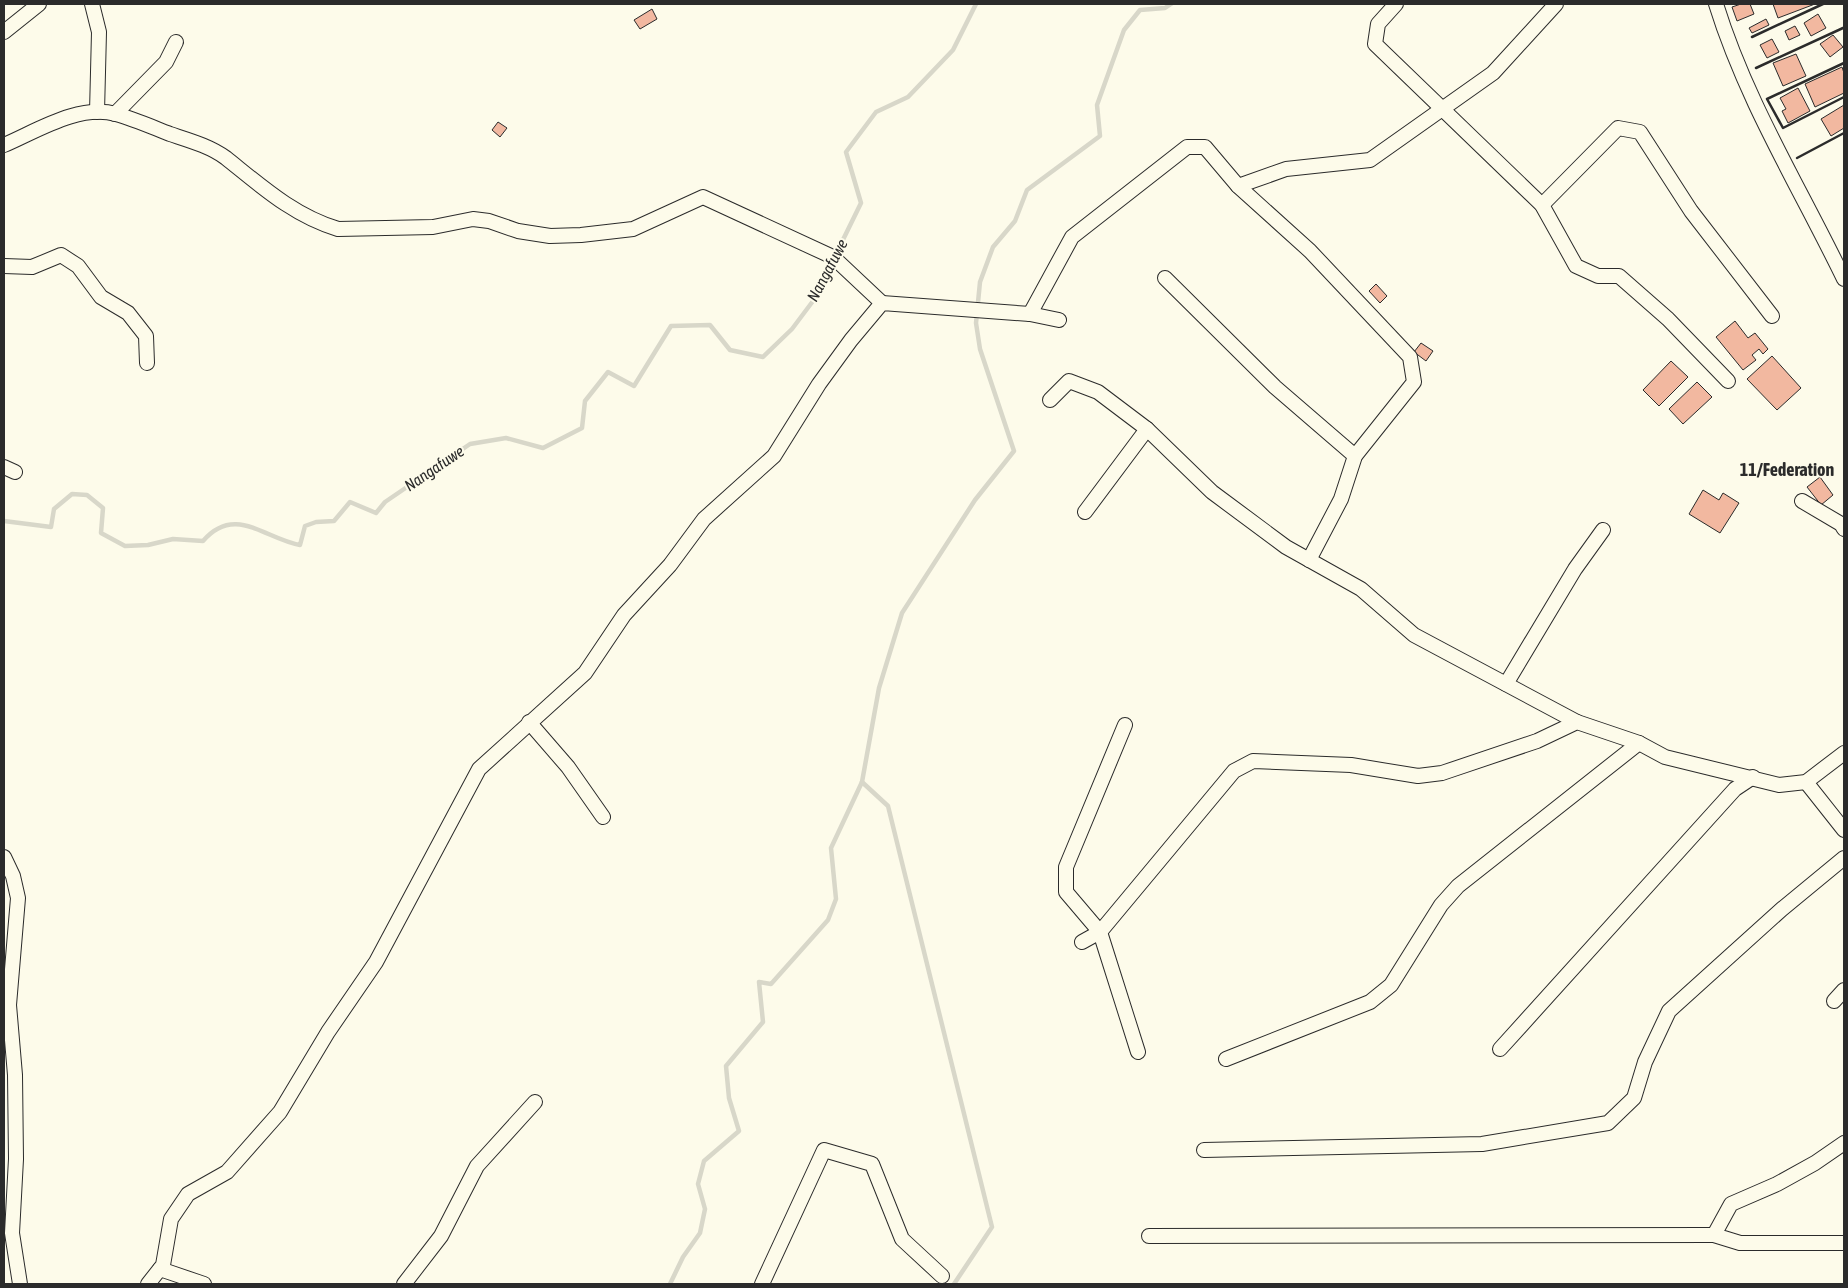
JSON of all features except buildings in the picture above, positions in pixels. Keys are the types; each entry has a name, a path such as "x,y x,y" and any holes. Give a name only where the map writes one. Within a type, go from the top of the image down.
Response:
{"street":[{"path":"4,32 39,4"},
{"path":"92,4 99,32 97,112"},
{"path":"1396,4 1378,24 1374,44 1542,205 1576,266 1598,276 1619,276 1668,319 1728,381"},
{"path":"1238,186 1286,169 1370,160 1493,73 1556,4"},
{"path":"1716,4 1758,112 1805,198 1844,279"},
{"path":"115,114 166,62 176,42"},
{"path":"4,145 60,120 97,112 115,114 205,146 224,156 274,197 323,225 338,230 433,227 473,219 489,221 518,232 550,236 581,235 633,229 703,197 833,257 882,303 1030,314 1059,320"},
{"path":"1542,205 1618,128 1640,132 1691,211 1772,316"},
{"path":"1030,314 1072,237 1187,147 1205,147 1238,186 1310,251 1410,357 1414,382 1355,456 1341,499 1309,560"},
{"path":"4,266 32,267 61,255 78,266 101,297 128,313 146,336 147,363"},
{"path":"1165,278 1275,387 1355,456"},
{"path":"148,1284 163,1265 171,1219 188,1194 227,1172 280,1112 328,1032 376,962 479,769 585,673 624,615 670,565 704,519 774,456 819,384 882,303"},
{"path":"1050,400 1069,381 1098,392 1147,429 1212,492 1286,547 1361,589 1414,635 1577,722 1638,743 1665,757 1753,777 1779,785 1806,782 1844,753"},
{"path":"1085,512 1147,429"},
{"path":"1802,501 1842,524 1844,529"},
{"path":"1506,684 1574,569 1603,530"},
{"path":"529,722 568,767 603,817"},
{"path":"1082,942 1100,932 1234,771 1253,761 1351,765 1418,776 1434,774 1537,741 1577,722"},
{"path":"1125,725 1066,868 1066,892 1100,932 1138,1052"},
{"path":"1226,1060 1370,1002 1390,985 1441,905 1458,886 1638,743"},
{"path":"1500,1049 1735,789 1753,777"},
{"path":"1806,782 1844,830"},
{"path":"4,857 13,876 18,898 9,1004 15,1075 16,1158 12,1233 20,1284"},
{"path":"1204,1150 1482,1144 1608,1123 1634,1098 1645,1062 1669,1011 1782,909 1844,858"},
{"path":"1834,1001 1844,990"},
{"path":"404,1284 441,1236 476,1166 535,1102"},
{"path":"1714,1235 1731,1204 1777,1184 1844,1144"},
{"path":"762,1284 824,1150 872,1164 902,1239 942,1276"},
{"path":"1149,1236 1714,1235 1740,1243 1844,1243"},
{"path":"160,1269 204,1284"}],"waterway":[{"name":"Nangafuwe","path":"4,521 51,527 54,509 72,494 87,495 103,508 101,533 125,546 148,545 173,539 203,541 215,530 227,525 239,524 300,545 305,526 316,522 334,521 350,502 376,513 385,502 470,444 506,438 543,448 582,428 585,401 608,372 634,386 671,326 710,325 730,350 763,357 792,329 813,301 861,203 846,152 876,112 908,97 953,50 976,4"},
{"path":"670,1284 683,1257 700,1233 705,1209 698,1184 704,1161 739,1131 729,1098 726,1066 763,1022 759,982 771,984 828,920 836,899 831,848 862,782 879,688 902,613 975,500 1014,451 980,349 976,323 980,282 993,247 1015,221 1027,190 1100,136 1097,105 1124,30 1140,10 1165,8 1171,4"},
{"path":"862,782 888,806 992,1227 954,1284"}],"wall":[{"path":"1752,37 1823,4"},
{"path":"1756,68 1843,28"},
{"path":"1844,63 1767,99 1783,128 1844,97"},
{"path":"1797,158 1844,133"}],"district":[{"name":"11/Federation","path":"1787,469"}]}
